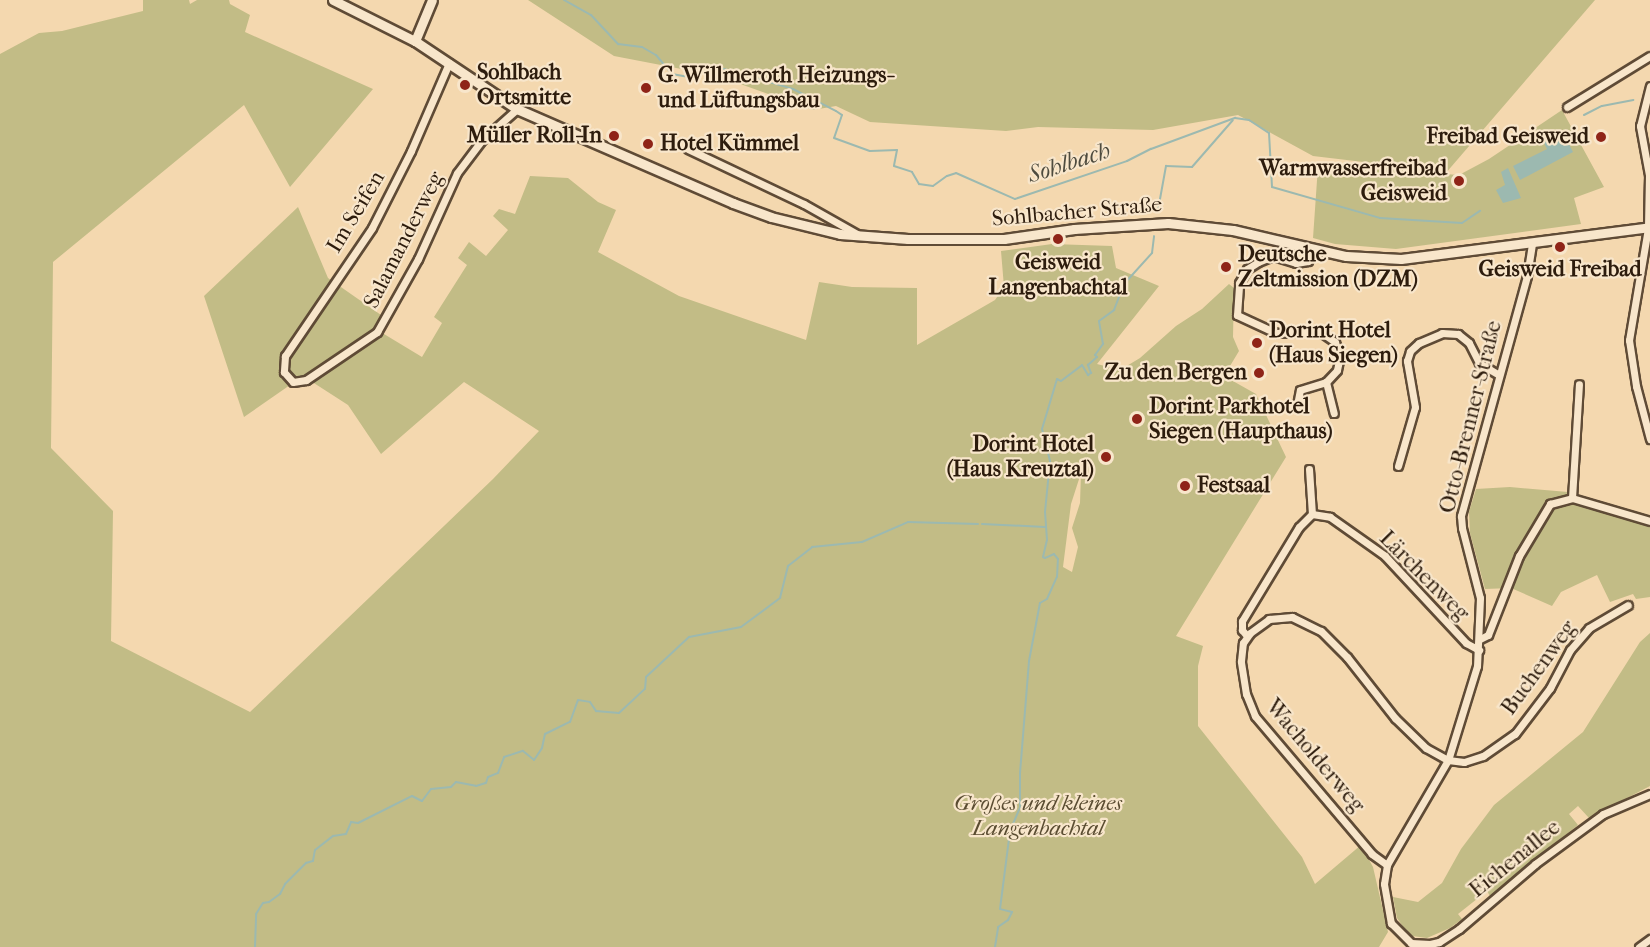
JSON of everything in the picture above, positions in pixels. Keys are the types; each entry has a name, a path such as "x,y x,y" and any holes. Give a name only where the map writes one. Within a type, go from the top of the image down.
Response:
{"street":[{"name":"Sohlbacher Straße","path":"333,0 415,41 517,109 663,174 771,217 862,237 1004,239 1074,230 1168,223 1233,230 1346,256 1401,259 1532,244 1649,227"},
{"path":"415,41 432,0"},
{"path":"1567,107 1650,56"},
{"name":"Im Seifen","path":"284,372 285,356 292,343 372,228 411,151 448,63"},
{"path":"1650,86 1640,126 1648,175 1649,227 1629,340 1636,386 1650,439"},
{"name":"Salamanderweg","path":"284,372 293,382 306,380 377,332 418,259 457,173 481,141 517,109"},
{"path":"688,149 804,204 862,237"},
{"name":"Otto-Brenner-Straße","path":"1387,865 1448,760 1477,666 1480,639 1480,598 1461,516 1527,276 1532,244"},
{"path":"1297,405 1300,390 1326,382 1337,370 1340,356 1335,342 1329,336 1311,330 1276,333 1237,315 1239,284 1247,269 1274,256 1296,263 1308,261 1314,248"},
{"path":"1398,466 1415,407 1407,361 1410,351 1419,342 1442,333 1458,334 1469,343 1479,363 1499,375"},
{"path":"1326,382 1334,412"},
{"path":"1572,498 1579,384"},
{"path":"1309,469 1312,514 1299,527 1242,621 1242,630 1247,636 1269,619 1293,616 1321,631 1347,657 1395,718 1426,748 1448,760"},
{"path":"1480,639 1488,635 1519,556 1550,504 1572,498 1650,521"},
{"name":"Lärchenweg","path":"1312,514 1330,517 1385,556 1466,643 1479,650"},
{"name":"Buchenweg","path":"1448,760 1464,762 1483,756 1515,734 1550,688 1570,650 1589,628 1628,605"},
{"name":"Wacholderweg","path":"1247,636 1241,654 1242,669 1246,694 1255,716 1372,854 1387,865"},
{"name":"Eichenallee","path":"1387,865 1384,884 1391,923 1404,939 1420,945 1439,942 1459,929 1534,864 1603,814 1650,794"},
{"path":"1640,947 1650,939"}],"green space":[{"name":"Großes und kleines Langenbachtal","path":"143,0 189,0 190,4 197,0 229,0 230,4 250,15 245,32 373,89 290,187 244,105 53,262 51,448 113,511 111,641 250,712 493,479 539,431 464,382 381,454 348,405 303,376 244,417 204,296 298,207 328,278 381,315 379,331 422,357 442,323 434,317 467,265 458,258 469,242 486,256 508,230 493,216 499,209 515,214 530,176 568,178 598,202 616,210 598,252 679,296 806,340 819,282 852,287 917,288 917,345 995,300 1004,287 1001,251 1052,244 1112,246 1116,268 1159,286 1097,364 1120,370 1140,358 1176,326 1202,309 1229,284 1234,288 1233,337 1239,351 1224,376 1256,394 1286,457 1176,636 1203,646 1198,666 1198,726 1302,857 1315,884 1361,845 1373,867 1388,932 1379,947 0,947 0,54 39,33 62,31 143,11","holes":["1081,473 1080,503 1072,528 1078,547 1072,572 1063,567 1071,504"]},
{"path":"528,0 1595,0 1445,174 1459,175 1489,159 1562,110 1604,187 1574,198 1581,224 1396,249 1335,244 1313,238 1318,166 1383,169 1372,163 1313,156 1238,115 1153,130 1038,127 1006,131 870,122 836,106 813,110 718,76 614,56"},
{"path":"1510,487 1568,492 1581,503 1650,527 1650,597 1636,599 1633,594 1610,602 1597,575 1561,592 1552,606 1511,588 1485,589 1470,533 1469,512 1476,489"},
{"path":"1650,633 1650,786 1589,818 1578,806 1569,814 1578,825 1490,896 1487,891 1458,914 1462,919 1450,928 1427,938 1412,936 1397,918 1393,897 1418,902 1442,883 1461,849 1494,805 1583,732 1640,642"}],"water":[{"path":"1562,131 1573,152 1520,180 1513,166 1547,149 1543,141"},
{"path":"1508,168 1521,198 1503,203 1496,190 1505,185 1501,172"}],"waterway":[{"name":"Sohlbach","path":"564,0 591,15 618,44 642,47 656,55 672,74 689,77 717,67 793,89 836,111 842,115 834,138 870,151 897,150 894,166 912,172 919,184 933,186 947,176 956,173 1015,199 1127,161 1151,149 1235,118 1249,120 1269,133 1272,187 1380,218 1462,223 1480,211"},
{"name":"Sohlbach","path":"1584,115 1602,106 1633,100"},
{"path":"1158,210 1166,166 1192,167 1233,120"},
{"path":"995,947 998,927 1008,920 1012,912 1000,909 1010,831 1020,807 1020,773 1029,661 1040,603 1047,599 1057,577 1058,559 1054,554 1043,557 1047,540 1045,512 1050,461 1042,429 1057,379 1061,381 1082,365 1088,375 1091,373 1088,365 1097,357 1095,355 1103,344 1099,321 1114,310 1124,284 1152,253 1154,236"},
{"path":"255,947 256,914 263,903 269,902 280,894 285,884 306,863 313,861 315,850 333,836 346,834 351,822 358,823 412,796 422,801 431,789 451,787 456,782 476,786 486,783 488,777 498,773 504,757 523,751 534,760 542,748 545,734 570,722 578,700 590,702 596,711 619,713 645,689 646,677 689,637 741,627 780,598 788,566 812,547 862,542 908,522 978,524"},
{"path":"982,524 1045,527"}],"place":[{"name":"Sohlbach Ortsmitte","path":"465,85"},
{"name":"G. Willmeroth Heizungs- und Lüftungsbau","path":"646,88"},
{"name":"Müller Roll-In","path":"614,136"},
{"name":"Freibad Geisweid","path":"1601,137"},
{"name":"Hotel Kümmel","path":"648,144"},
{"name":"Warmwasserfreibad Geisweid","path":"1459,181"},
{"name":"Geisweid Langenbachtal","path":"1058,239"},
{"name":"Geisweid Freibad","path":"1560,247"},
{"name":"Deutsche Zeltmission (DZM)","path":"1226,267"},
{"name":"Dorint Hotel (Haus Siegen)","path":"1257,343"},
{"name":"Zu den Bergen","path":"1259,373"},
{"name":"Dorint Parkhotel Siegen (Haupthaus)","path":"1137,419"},
{"name":"Dorint Hotel (Haus Kreuztal)","path":"1106,457"},
{"name":"Festsaal","path":"1185,486"}]}
